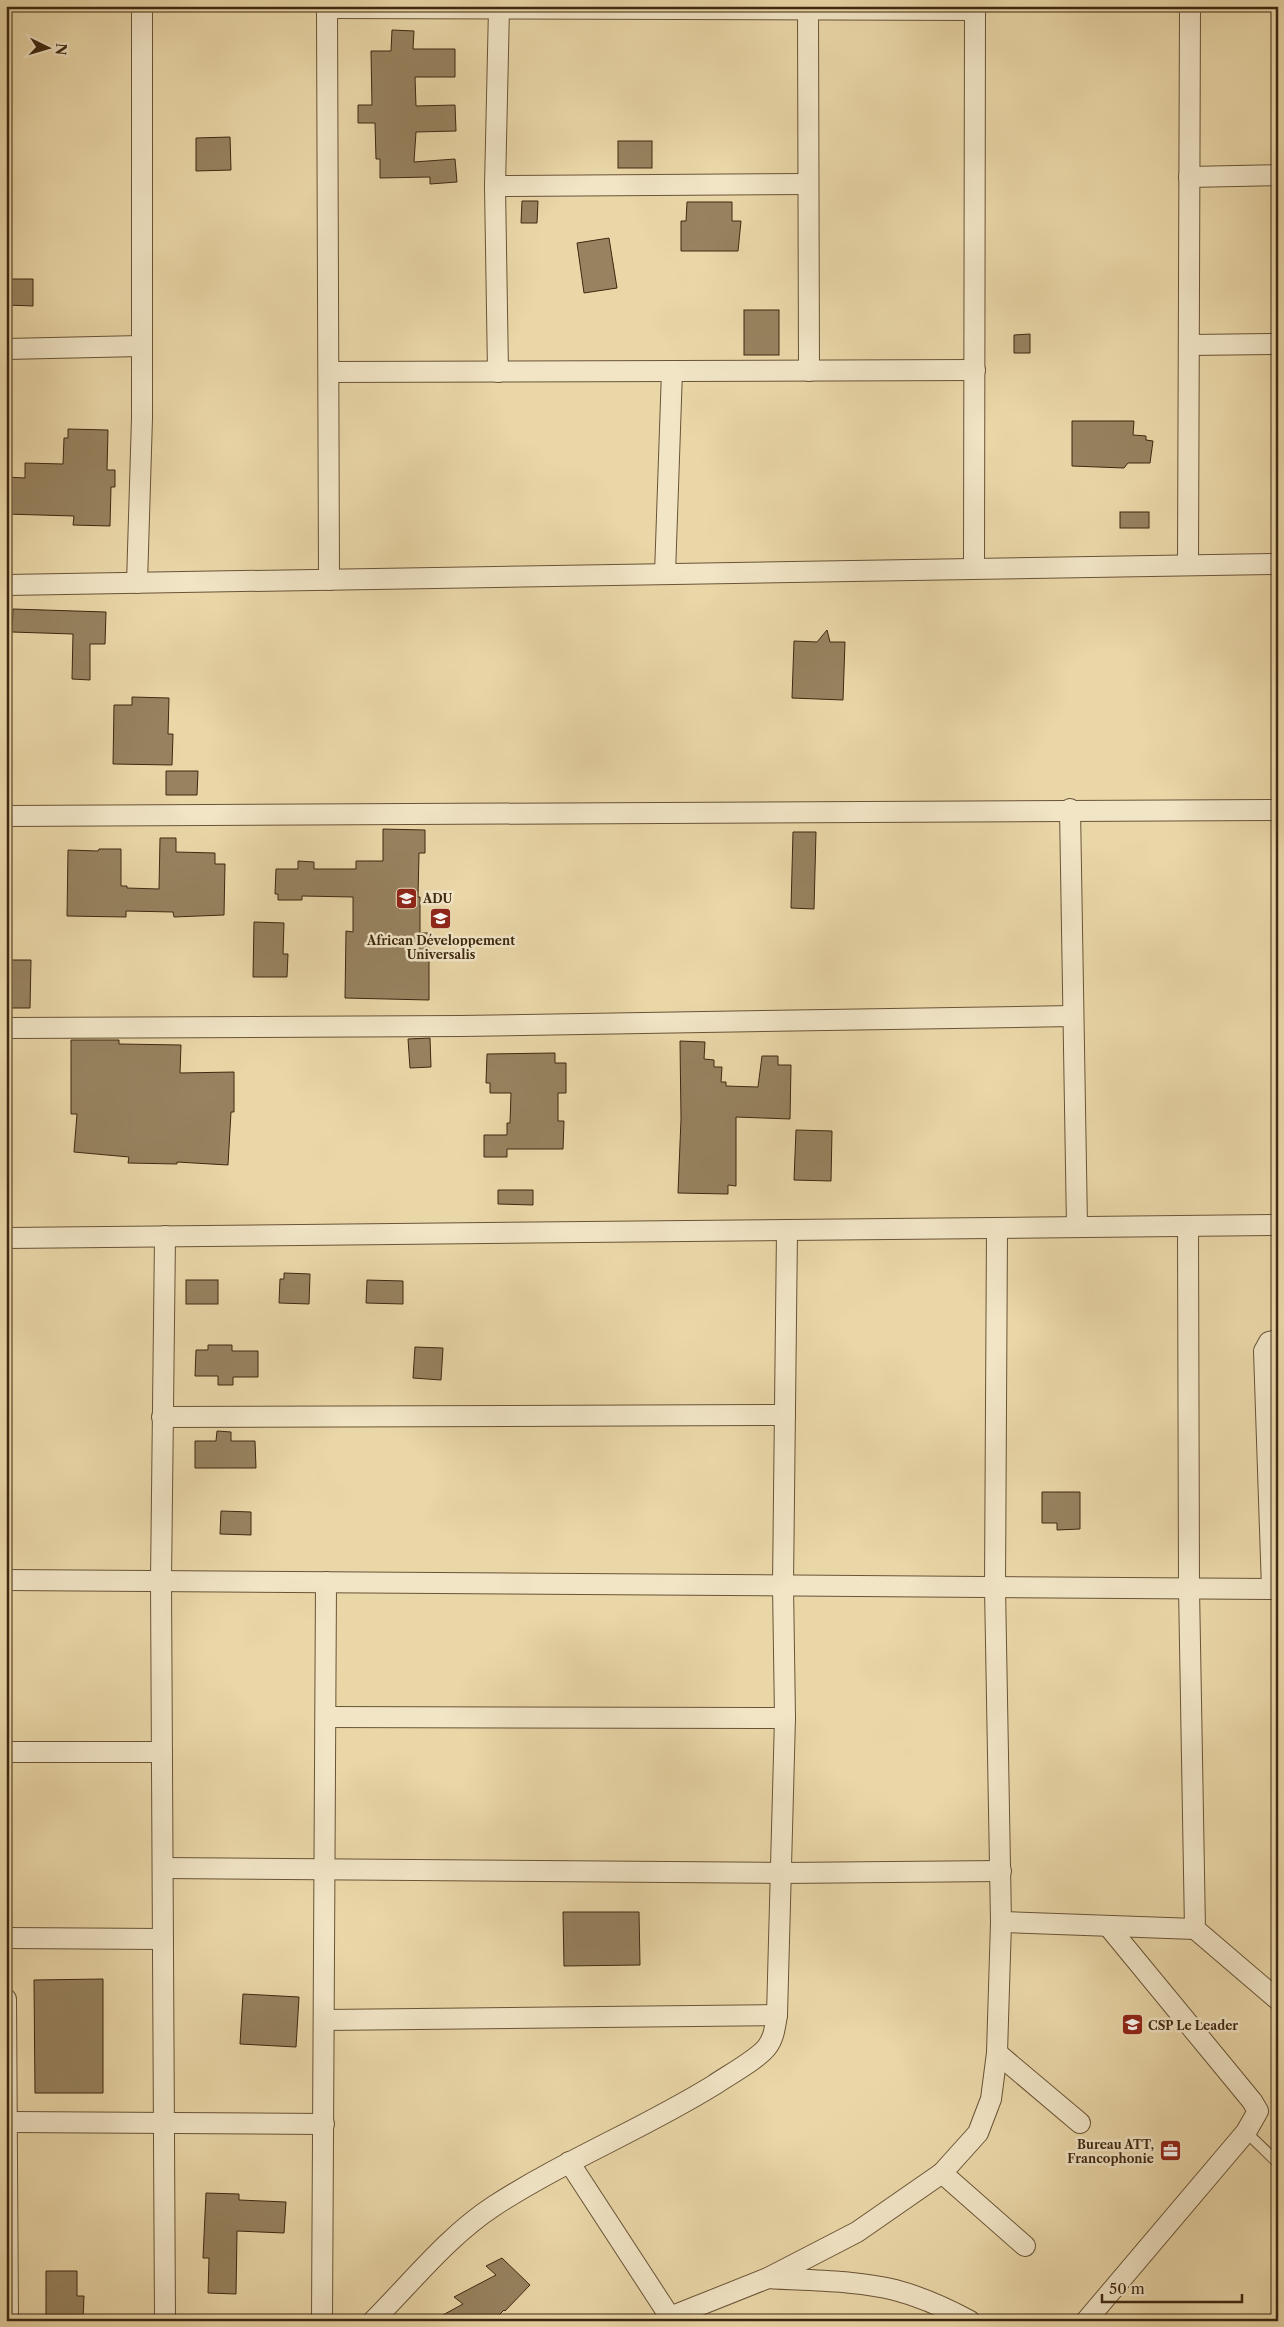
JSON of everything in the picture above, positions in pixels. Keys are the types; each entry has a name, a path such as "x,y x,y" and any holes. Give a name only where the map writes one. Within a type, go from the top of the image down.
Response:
{"street":[{"path":"137,583 141,346 142,6"},
{"path":"1188,565 1190,6"},
{"path":"329,580 328,7 808,11 975,8 974,568"},
{"path":"498,372 495,186 499,8"},
{"path":"808,11 809,371"},
{"path":"1189,177 1278,175"},
{"path":"495,186 808,184"},
{"path":"1190,345 1278,344"},
{"path":"6,348 141,346"},
{"path":"329,372 975,370"},
{"path":"665,574 672,371"},
{"path":"6,585 1278,564"},
{"path":"1070,810 1077,1227"},
{"path":"6,816 1278,810"},
{"path":"6,1028 460,1026 1073,1016"},
{"path":"6,1238 1278,1225"},
{"path":"1188,1226 1189,1588 1195,1929"},
{"path":"569,2162 668,2319 768,2278 857,2232 942,2173 978,2132 991,2099 997,2053 1001,1922 995,1587 997,1228"},
{"path":"373,2321 450,2242 493,2206 569,2162 686,2102 731,2074 766,2048 774,2035 777,2015 786,1718 784,1585 787,1230"},
{"path":"165,1236 161,1581 165,2321"},
{"path":"6,1580 1275,1589 1264,1351 1270,1342 1278,1340"},
{"path":"162,1417 785,1415"},
{"path":"322,2321 326,1582"},
{"path":"326,1717 786,1718"},
{"path":"6,1752 162,1752"},
{"path":"163,1868 782,1873 1001,1871"},
{"path":"1001,1922 1195,1929 1278,2000"},
{"path":"1086,2321 1246,2132 1258,2111 1252,2101 1108,1926"},
{"path":"6,1938 163,1939"},
{"path":"6,1999 8,2321"},
{"path":"325,2020 777,2015"},
{"path":"997,2053 1080,2123"},
{"path":"8,2122 324,2124"},
{"path":"942,2173 1026,2246"},
{"path":"768,2278 854,2284 895,2290 940,2304 970,2321"}],"lane":[{"path":"1246,2132 1278,2163"}],"building":[{"path":"392,30 414,31 413,49 455,49 455,77 415,77 416,106 455,105 456,131 416,132 414,162 455,159 457,182 430,184 430,177 380,178 380,159 376,159 375,123 358,123 358,105 372,105 371,51 391,51"},
{"path":"230,137 231,170 196,171 196,138"},
{"path":"618,141 652,141 652,168 618,168"},
{"path":"522,201 538,201 537,223 521,223"},
{"path":"687,202 732,202 732,221 741,221 738,251 681,251 681,221 686,221"},
{"path":"609,238 617,288 584,293 577,243"},
{"path":"6,279 33,279 33,306 6,305"},
{"path":"744,310 779,310 779,355 744,355"},
{"path":"1030,334 1030,353 1014,353 1014,335"},
{"path":"1072,421 1134,421 1133,435 1146,436 1146,440 1153,441 1150,463 1128,463 1124,468 1072,466"},
{"path":"68,429 108,430 107,470 115,470 115,487 111,487 110,526 73,525 74,516 6,514 6,477 25,478 25,463 63,464 64,438 68,438"},
{"path":"1120,512 1149,512 1149,528 1120,528"},
{"path":"13,609 106,612 105,644 90,644 90,680 72,679 73,634 12,632"},
{"path":"827,630 830,642 845,642 843,700 792,698 794,641 817,642"},
{"path":"132,697 169,698 168,734 173,734 172,765 113,764 114,705 132,705"},
{"path":"166,771 198,771 197,795 166,795"},
{"path":"383,829 425,830 425,853 419,853 418,897 420,897 420,933 429,933 429,1000 345,998 346,931 353,932 353,897 302,896 302,900 278,900 278,894 275,894 276,869 298,869 298,861 314,862 314,869 356,869 356,861 383,861"},
{"path":"793,832 816,832 814,909 791,908"},
{"path":"160,838 176,838 176,852 215,853 215,864 225,864 224,915 174,917 173,912 126,911 126,917 67,916 68,850 98,851 99,849 121,849 121,886 127,886 127,888 159,889"},
{"path":"254,922 284,923 283,954 288,954 287,977 253,977"},
{"path":"6,960 31,960 30,1008 6,1008"},
{"path":"430,1038 431,1067 410,1068 408,1039"},
{"path":"71,1040 119,1040 119,1044 181,1045 180,1073 234,1072 234,1112 231,1112 228,1165 177,1162 177,1164 128,1163 129,1157 74,1152 77,1114 71,1114"},
{"path":"680,1041 705,1042 704,1059 714,1060 714,1067 722,1067 721,1082 726,1082 726,1086 758,1087 762,1056 778,1056 778,1065 791,1065 790,1119 736,1117 736,1186 728,1185 728,1194 678,1193 681,1119"},
{"path":"555,1053 555,1063 566,1063 566,1093 558,1093 558,1121 564,1121 563,1149 507,1149 507,1157 484,1157 484,1135 507,1135 507,1123 510,1123 511,1093 490,1093 490,1083 486,1083 487,1054"},
{"path":"796,1130 832,1131 831,1181 794,1180"},
{"path":"498,1190 533,1190 533,1205 498,1204"},
{"path":"284,1273 310,1274 309,1304 279,1303 280,1279 284,1279"},
{"path":"186,1280 218,1280 218,1304 186,1304"},
{"path":"367,1280 403,1281 403,1304 366,1303"},
{"path":"208,1345 232,1345 232,1351 258,1351 258,1377 233,1377 233,1385 218,1385 218,1376 195,1376 196,1350 208,1350"},
{"path":"415,1347 443,1348 441,1380 413,1378"},
{"path":"217,1431 231,1432 231,1441 255,1441 256,1468 195,1468 195,1441 216,1441"},
{"path":"1042,1492 1080,1492 1080,1529 1057,1530 1057,1523 1042,1523"},
{"path":"221,1511 251,1512 251,1535 220,1534"},
{"path":"563,1912 639,1912 640,1965 564,1966"},
{"path":"103,1979 103,2093 35,2093 34,1980"},
{"path":"243,1994 299,1997 296,2047 240,2044"},
{"path":"206,2193 239,2194 239,2200 286,2202 284,2233 237,2231 236,2294 208,2293 209,2258 203,2258"},
{"path":"502,2258 530,2285 505,2311 493,2321 432,2321 463,2304 454,2297 496,2275 486,2266"},
{"path":"46,2271 77,2271 77,2296 84,2296 83,2319 46,2319"}],"place":[{"name":"ADU","path":"407,898"},
{"name":"African Développement Universalis","path":"441,919"},
{"name":"CSP Le Leader","path":"1132,2025"},
{"name":"Bureau ATT, Francophonie","path":"1170,2151"}]}
